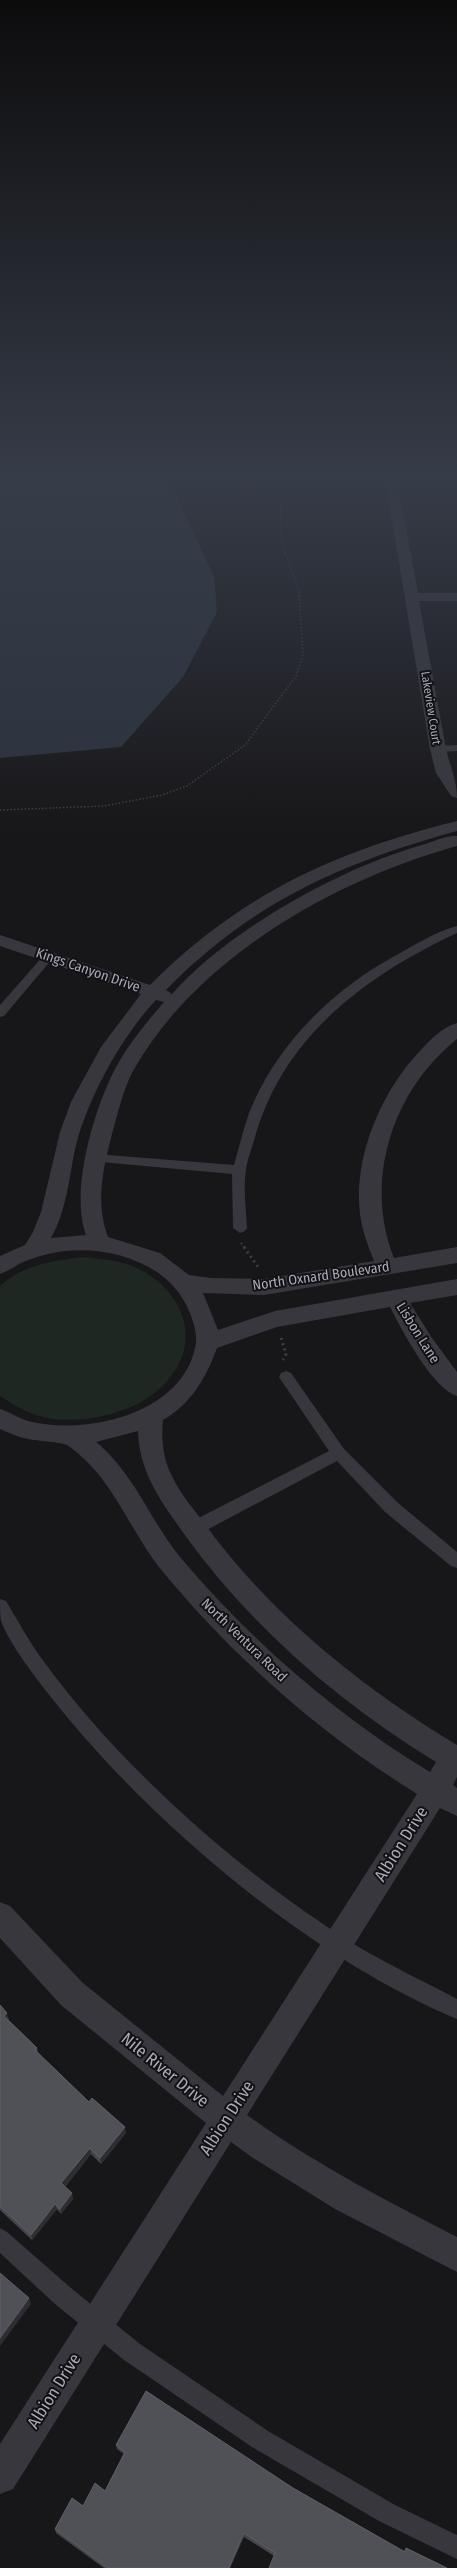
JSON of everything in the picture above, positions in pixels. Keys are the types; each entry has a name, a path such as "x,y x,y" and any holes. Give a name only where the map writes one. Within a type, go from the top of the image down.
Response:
{"street":[{"name":"Lakeview Court","path":"414,598 438,748 444,773 457,793"},
{"path":"32,1251 50,1219 65,1147 80,1104 97,1068 126,1023 151,992 216,934 248,910 292,885 382,847 457,826"},
{"path":"99,1244 90,1222 89,1200 95,1158 123,1072 144,1039 177,1000 201,976 269,923 313,897 388,862 457,841"},
{"name":"Kings Canyon Drive","path":"0,940 177,1000"},
{"path":"387,1267 377,1243 370,1206 375,1151 398,1093 419,1063 457,1029"},
{"path":"0,1266 32,1251 65,1244 99,1244 132,1250 162,1263 185,1282 199,1302 205,1322 207,1342 197,1370 178,1395 151,1416 126,1427 100,1434 72,1436 27,1430 0,1418"},
{"name":"North Oxnard Boulevard","path":"185,1282 211,1286 264,1287 457,1256"},
{"path":"207,1342 275,1319 457,1287"},
{"name":"Lisbon Lane","path":"396,1297 412,1327 440,1368 457,1387"},
{"path":"151,1416 150,1448 159,1475 193,1529 230,1575 306,1651 378,1707 455,1759"},
{"name":"North Ventura Road","path":"72,1436 102,1461 169,1561 240,1640 301,1695 386,1759 446,1796"},
{"name":"Albion Drive","path":"0,2476 338,1944 446,1796 455,1759"},
{"name":"Nile River Drive","path":"0,1916 72,1994 226,2119 264,2147 347,2197 457,2255"}],"lane":[{"path":"438,748 457,748"},
{"path":"240,1228 239,1170 256,1111 280,1067 307,1030 334,1004 374,972 425,943 457,929"},
{"path":"0,1013 49,956"},
{"path":"95,1158 239,1170"},
{"path":"286,1377 316,1423 339,1453 391,1507 457,1561"},
{"path":"193,1529 339,1453"},
{"path":"0,1606 38,1668 97,1740 161,1804 239,1874 338,1944 457,2009"},
{"path":"0,2239 96,2324 132,2352 260,2439 387,2512 457,2547"}],"path":[{"path":"0,810 104,806 162,795 187,786 245,745 296,676 303,655 299,598"},
{"path":"240,1228 241,1246 249,1253 260,1270"},
{"path":"280,1333 286,1354 282,1362 286,1377"}],"shaded area":[{"path":"0,598 216,598 217,612 183,677 121,747 0,758"},
{"path":"84,1257 111,1260 131,1265 149,1275 160,1284 178,1305 186,1331 185,1345 181,1359 172,1376 159,1389 144,1400 127,1409 108,1415 89,1418 70,1420 45,1418 12,1404 0,1396 0,1286 18,1273 29,1268 50,1262"}],"building":[{"path":"0,2005 7,2013 4,2016 37,2048 35,2050 89,2102 92,2098 125,2127 100,2158 90,2148 61,2183 72,2193 60,2209 55,2204 31,2235 0,2206"},
{"path":"0,2273 29,2298 0,2338"},
{"path":"146,2391 293,2488 405,2552 406,2548 447,2568 269,2568 275,2553 244,2533 229,2568 108,2568 55,2529 72,2498 83,2506 95,2483 105,2491 125,2452 116,2445"}]}
